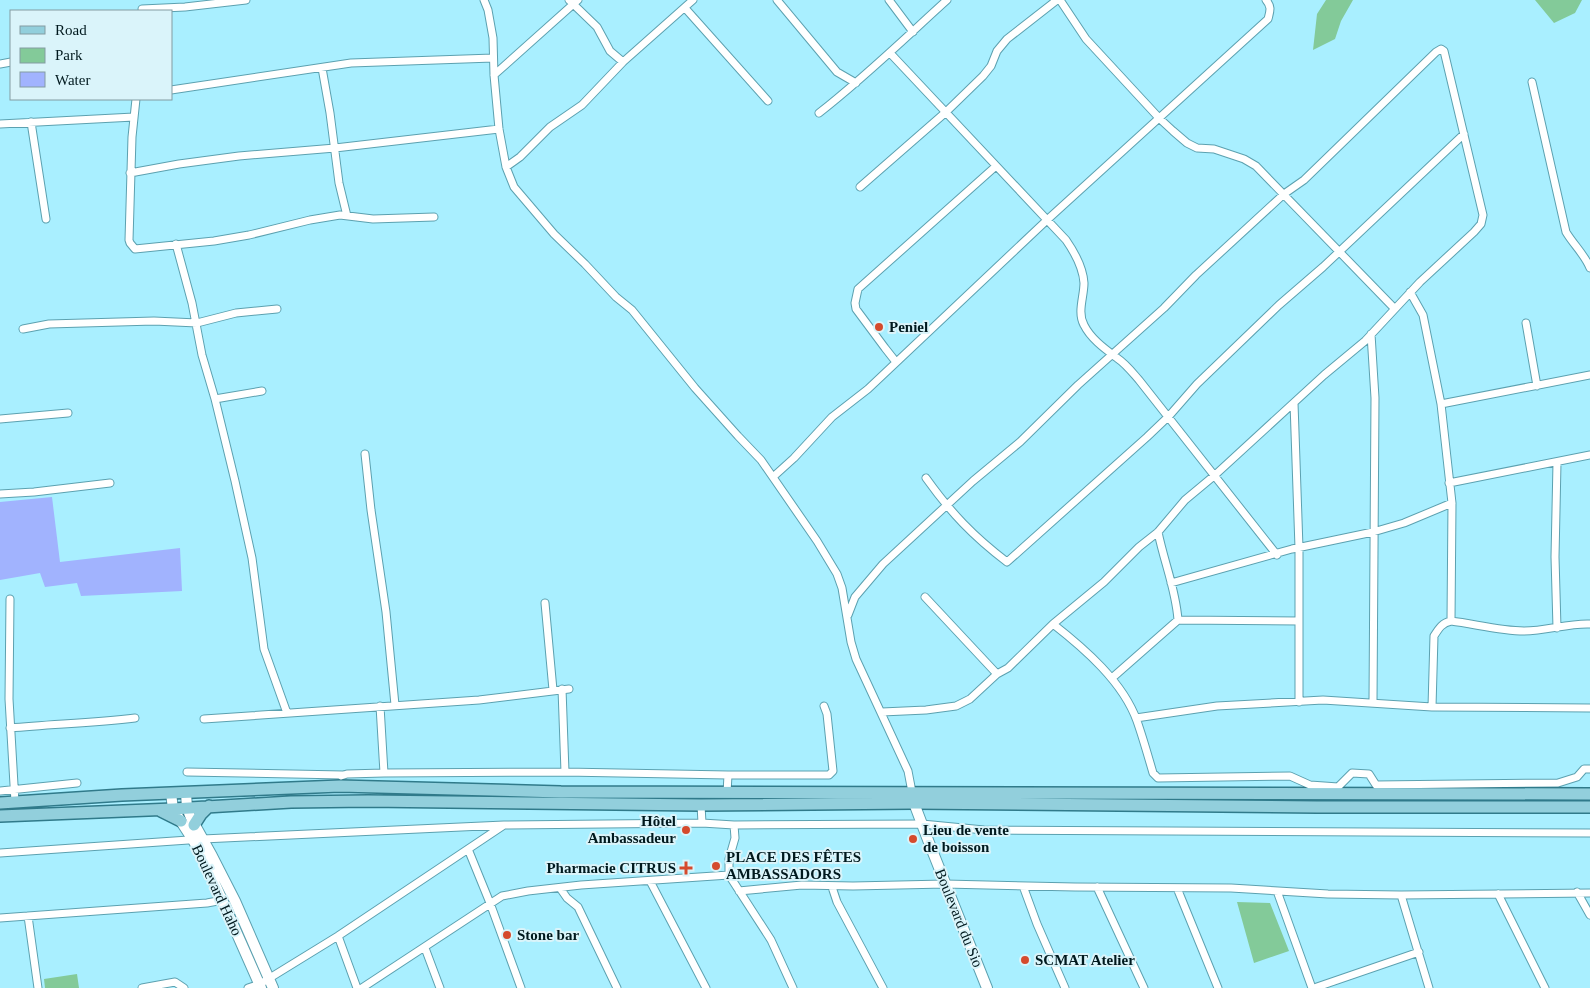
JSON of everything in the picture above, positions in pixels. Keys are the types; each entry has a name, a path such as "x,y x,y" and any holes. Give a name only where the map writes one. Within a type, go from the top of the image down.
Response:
{"main road":[{"path":"0,803 186,792 340,786 561,792 727,792 1317,807 1590,807"},
{"path":"0,816 157,810 291,802 358,801 701,805 913,797 1313,789 1590,794"},
{"name":"Boulevard Haho","path":"186,792 187,808 198,840 260,986"},
{"name":"Boulevard Haho","path":"171,793 173,809 198,840 235,901 271,983"},
{"name":"Boulevard du Sio","path":"913,797 945,884 987,988"},
{"path":"194,825 209,806"},
{"path":"157,810 172,815 181,821"},
{"path":"244,949 254,943"}],"street":[{"path":"142,0 142,10 246,0"},
{"path":"484,0 492,26 499,129 506,168 514,187 548,228 586,264 616,297 632,310 695,388 761,460 817,541 837,574 848,615 850,642 908,771 913,797"},
{"path":"506,168 550,128 582,105 623,62 694,0"},
{"path":"777,0 837,72 856,82"},
{"path":"889,0 913,32"},
{"path":"819,113 890,53 947,0"},
{"path":"860,186 946,112 983,76 991,66 997,51 1007,39 1058,0 1086,38 1160,119 1192,146 1214,149 1256,166 1394,308"},
{"path":"774,477 832,417 868,389 1047,220 1268,19 1271,10 1266,0"},
{"path":"494,75 573,2 597,27 610,51 623,62"},
{"path":"685,8 768,101"},
{"path":"848,615 855,598 883,564 1020,442 1078,385 1284,194 1304,180 1436,52 1440,49 1444,51 1447,57 1483,215 1481,224 1420,282 1371,334 1185,500 1158,532 1139,547 1104,582 1053,624 1008,668 997,674 970,699 956,706 926,710 882,712"},
{"path":"890,53 1066,240 1076,254 1084,283 1081,315 1084,326 1097,342 1127,366 1169,416 1276,554"},
{"path":"172,90 351,63 493,58"},
{"path":"322,68 339,183 346,216"},
{"path":"1532,82 1566,232 1590,268"},
{"path":"136,100 130,173 130,243 135,249 249,235 322,218 346,216 373,219 401,217 434,218"},
{"path":"0,124 134,118"},
{"path":"31,122 46,219"},
{"path":"130,173 239,156 335,148 499,129"},
{"path":"926,478 947,507 973,534 1007,562 1169,416 1197,384 1279,305 1339,252 1464,134"},
{"path":"896,362 856,309 855,303 858,289 996,166"},
{"path":"176,244 197,323 202,355 215,399 252,558 264,649 287,713"},
{"path":"1410,292 1423,315 1441,404 1452,503 1451,621"},
{"path":"23,329 50,324 144,321 197,323 236,313 277,308"},
{"path":"1526,324 1537,386"},
{"path":"1371,334 1375,398 1373,702"},
{"path":"1441,404 1590,375"},
{"path":"215,399 262,391"},
{"path":"1294,403 1299,548 1299,702"},
{"path":"0,419 68,413"},
{"path":"366,454 371,510 386,612 395,705"},
{"path":"1450,483 1590,456"},
{"path":"1557,463 1555,562 1557,628"},
{"path":"0,494 26,493 110,483"},
{"path":"1171,583 1299,548 1374,532 1404,523 1452,503"},
{"path":"1158,532 1178,620"},
{"path":"925,597 997,674"},
{"path":"10,599 8,648 10,728 15,802"},
{"path":"545,602 553,690"},
{"path":"1112,678 1178,620 1299,621"},
{"path":"1432,707 1434,636 1445,622 1451,621 1524,631 1557,628 1572,624 1590,624"},
{"path":"1053,624 1076,642 1112,678 1136,718 1153,772 1158,778 1290,776 1313,789 1338,787 1352,773 1369,774 1376,785 1558,783 1577,777 1584,769 1590,769"},
{"path":"204,719 479,700 566,689 565,772"},
{"path":"1136,718 1217,706 1323,700 1432,707 1590,708"},
{"path":"380,706 384,773"},
{"path":"187,772 343,775 565,772 728,775 831,774 833,771 827,714 824,706"},
{"path":"10,728 135,718"},
{"path":"340,786 343,775"},
{"path":"727,792 728,775"},
{"path":"0,791 77,783"},
{"path":"701,805 702,823"},
{"path":"0,853 83,846 504,825 702,823 734,825 922,824 984,830 1590,833"},
{"path":"248,988 271,983 504,825"},
{"path":"734,825 734,838 729,859 729,875 771,940 793,988"},
{"path":"468,849 521,988"},
{"path":"362,988 502,896 560,888 729,875"},
{"path":"650,881 706,988"},
{"path":"739,891 802,885 832,887 945,884 1231,888 1328,894 1590,893"},
{"path":"1023,886 1037,924 1065,988"},
{"path":"1097,886 1144,988"},
{"path":"832,887 837,902 883,988"},
{"path":"560,888 567,898 578,906 617,988"},
{"path":"1177,888 1218,988"},
{"path":"1277,891 1313,988 1419,952"},
{"path":"1578,892 1590,915"},
{"path":"1498,894 1545,988"},
{"path":"1401,895 1429,988"},
{"path":"0,918 206,903 223,900"},
{"path":"28,916 38,988"},
{"path":"338,936 357,988"},
{"path":"425,948 440,988"},
{"path":"142,988 176,982 184,988"}],"green space":[{"path":"1326,0 1353,0 1341,21 1335,39 1313,50 1317,14"},
{"path":"1535,0 1582,0 1575,13 1554,23"},
{"path":"1237,902 1270,903 1289,951 1254,963"},
{"path":"77,974 79,988 45,988 44,979"}],"water":[{"path":"52,497 60,562 180,548 182,591 81,596 77,583 45,587 40,573 0,580 0,502"}],"place":[{"name":"Peniel","path":"879,327"},
{"name":"Hôtel Ambassadeur","path":"686,830"},
{"name":"Lieu de vente de boisson","path":"913,839"},
{"name":"PLACE DES FÊTES AMBASSADORS","path":"716,866"},
{"name":"Pharmacie CITRUS","path":"686,868"},
{"name":"Stone bar","path":"507,935"},
{"name":"SCMAT Atelier","path":"1025,960"}]}
